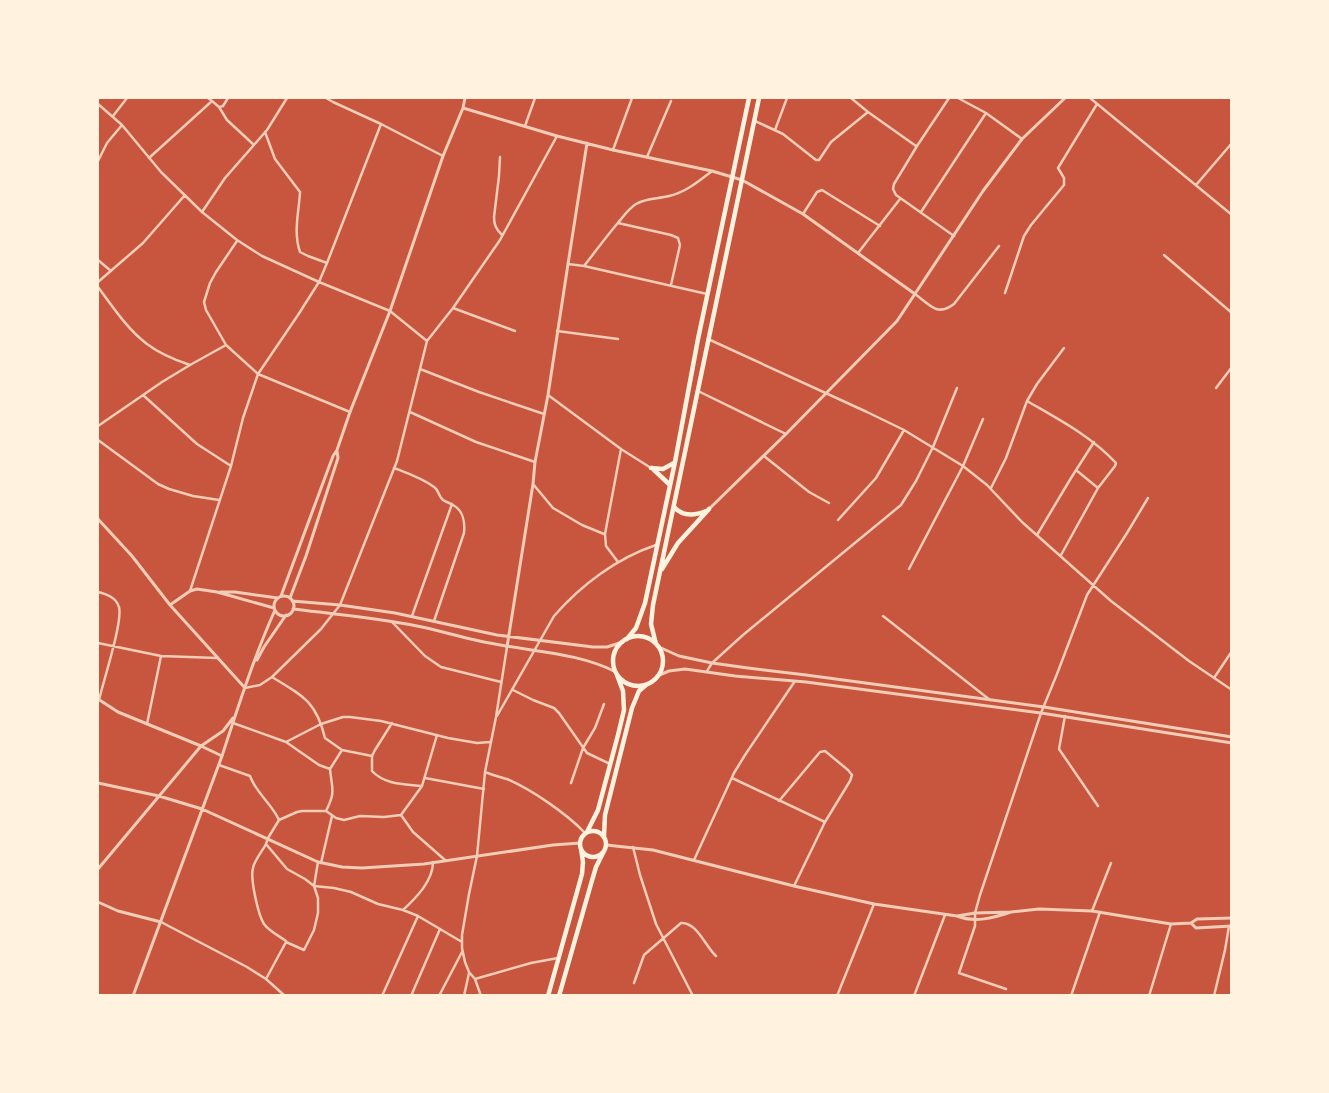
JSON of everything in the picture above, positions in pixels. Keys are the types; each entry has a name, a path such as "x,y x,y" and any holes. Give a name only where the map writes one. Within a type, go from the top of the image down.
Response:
{"highway":[{"path":"548,996 582,874 581,838 598,810 625,706 623,691 614,664 614,656 617,648 636,628 642,615 749,98"},
{"path":"617,673 628,684 637,686 653,681 661,671 662,654 657,645 651,624 659,575 759,98"},
{"path":"650,468 663,469 675,462"},
{"path":"650,468 670,485"},
{"path":"674,507 680,513 689,515 700,514 709,509"},
{"path":"659,575 678,542 709,509"},
{"path":"625,641 634,637 642,637 649,639 657,645"},
{"path":"559,996 596,867 606,845 604,836 605,815 632,708 637,694 646,684"},
{"path":"586,832 595,830 604,836"},
{"path":"581,849 585,854 592,857 599,856 604,851"}],"street":[{"path":"113,116 127,98"},
{"path":"208,98 219,107 226,120 254,145"},
{"path":"219,107 223,106 228,98"},
{"path":"202,212 225,178 265,132 287,98"},
{"path":"326,98 443,156"},
{"path":"332,102 336,98"},
{"path":"134,995 219,765 274,609 274,602 280,597 390,311 465,98"},
{"path":"525,126 535,98"},
{"path":"614,150 632,98"},
{"path":"775,130 787,98"},
{"path":"851,98 917,146"},
{"path":"949,98 893,186 894,193 900,199 954,236"},
{"path":"958,98 986,113 1022,139"},
{"path":"709,509 897,321 983,191 1022,139 1065,98"},
{"path":"1090,98 1232,215"},
{"path":"149,158 212,101"},
{"path":"647,157 671,101"},
{"path":"98,104 122,125 161,172 202,212 238,240 262,256 390,311 427,342"},
{"path":"1005,292 1024,236 1064,185 1064,178 1058,168 1097,104"},
{"path":"462,108 557,136 712,171 742,180 803,214 936,309 942,311 954,304 999,246"},
{"path":"755,121 783,134 816,160 819,160 830,142 868,112"},
{"path":"921,212 986,113"},
{"path":"170,605 190,590 231,466 243,418 258,374 319,282 381,124"},
{"path":"98,161 107,143 122,125"},
{"path":"265,132 275,159 300,192 296,222 296,238 300,252 327,264"},
{"path":"245,688 260,685 272,677 313,637 340,605 394,468 427,342 453,308 502,236 557,136"},
{"path":"481,996 475,979 469,972 465,962 462,942 477,856 484,772 496,717 587,143"},
{"path":"1196,185 1232,143"},
{"path":"500,157 494,223 502,236"},
{"path":"584,266 635,205 649,199 679,193 712,171"},
{"path":"803,214 817,192 822,190 880,226"},
{"path":"98,282 152,234 185,195"},
{"path":"858,253 900,199"},
{"path":"618,223 678,238 680,245 671,286"},
{"path":"238,240 216,272 204,302 206,310 226,345 258,374 350,412"},
{"path":"1164,255 1232,313"},
{"path":"98,260 111,271"},
{"path":"568,264 707,294"},
{"path":"98,287 129,328 148,344 174,359 190,365"},
{"path":"453,308 515,332"},
{"path":"558,331 618,338"},
{"path":"708,339 904,430 963,466 991,488 1022,522 1112,601 1189,661 1232,690"},
{"path":"98,426 190,365 226,345"},
{"path":"991,488 1006,458 1027,401 1037,384 1064,348"},
{"path":"1216,388 1232,367"},
{"path":"420,369 544,414"},
{"path":"707,671 712,663 743,634 868,534 901,505 916,481 933,447 958,388"},
{"path":"698,391 786,434"},
{"path":"548,394 621,449 650,468"},
{"path":"143,395 197,444 231,466"},
{"path":"1027,401 1066,423 1094,442 1116,463 1098,488 1061,555"},
{"path":"410,412 476,442 535,462"},
{"path":"98,419 102,424"},
{"path":"909,570 963,466 983,419"},
{"path":"838,520 876,478 904,430"},
{"path":"98,440 158,484 187,495 220,500"},
{"path":"1038,535 1094,442"},
{"path":"618,562 606,546 605,534 621,449"},
{"path":"293,609 291,600 336,466 337,450"},
{"path":"764,456 810,492 829,503"},
{"path":"394,468 434,487 438,491 440,498 452,504 462,515 464,533 434,621"},
{"path":"1076,470 1098,488"},
{"path":"533,484 553,508 582,525 605,534"},
{"path":"1006,989 959,973 975,926 980,895 1041,712 1084,603 1148,498"},
{"path":"412,616 452,504"},
{"path":"98,519 132,556 170,605 245,688"},
{"path":"496,717 554,616 562,606 593,579 618,562 656,545"},
{"path":"190,590 235,592 340,605 412,616 483,633 594,647 607,647 625,641"},
{"path":"98,592 113,598 119,608 119,618 113,646 98,700 118,712 222,756"},
{"path":"217,592 274,609 278,614 286,615"},
{"path":"293,609 335,613 427,628 483,642 584,659 617,673"},
{"path":"254,665 286,615 293,609"},
{"path":"883,616 991,700"},
{"path":"392,622 425,656 441,667 501,682"},
{"path":"98,643 161,656 217,658"},
{"path":"657,645 679,656 712,663 1044,707 1232,737"},
{"path":"1214,678 1232,651"},
{"path":"147,724 161,656"},
{"path":"657,676 680,669 795,681 1041,712 1232,743"},
{"path":"272,677 311,705 321,724 325,738 342,750 372,756"},
{"path":"694,861 732,778 745,755 795,681"},
{"path":"512,690 554,708 560,713 587,753 610,764"},
{"path":"571,783 583,748 595,728 604,704"},
{"path":"98,869 201,746 223,731 237,712"},
{"path":"1065,716 1059,749 1098,806"},
{"path":"286,742 321,724 344,717 392,723 437,735 477,742 490,742"},
{"path":"233,723 286,742 319,766 330,769"},
{"path":"392,723 372,756 372,770 381,778 396,783 422,786"},
{"path":"332,816 314,886 319,908 314,930 304,950 286,942 265,926 257,903 252,876 253,867 279,820 302,811 326,811 336,818 344,820 360,816 384,817 401,815 422,786 437,735"},
{"path":"326,811 332,800 334,790 330,769 342,750"},
{"path":"779,801 820,752 825,751 850,772 852,778 825,822 794,886"},
{"path":"219,765 250,776 254,786 275,812 279,820"},
{"path":"484,772 507,779 526,789 556,808 586,832"},
{"path":"425,778 484,789"},
{"path":"732,778 825,822"},
{"path":"98,783 159,796 202,809 319,863 342,867 362,868 432,862 580,843"},
{"path":"401,815 413,832 444,860"},
{"path":"266,844 287,869 314,886 351,892 378,904 403,910 418,916 462,942"},
{"path":"606,845 653,850 794,886 874,904 945,915 956,916 1039,909 1092,911 1171,924 1191,924 1196,928 1230,926 1214,996"},
{"path":"633,847 651,911 663,939 693,996"},
{"path":"403,910 426,884 433,868 432,862"},
{"path":"1092,911 1111,863"},
{"path":"98,902 118,911 161,922 247,967 266,979 285,996"},
{"path":"837,996 874,904"},
{"path":"956,916 966,920 983,919 1011,912"},
{"path":"1071,996 1100,912"},
{"path":"914,996 945,915"},
{"path":"382,996 418,916"},
{"path":"1191,924 1197,919 1232,918"},
{"path":"634,983 644,955 680,923 687,922 693,926 716,956"},
{"path":"1149,996 1171,924"},
{"path":"411,996 440,929"},
{"path":"266,979 286,942"},
{"path":"439,996 462,951"},
{"path":"475,979 531,962 559,958"},
{"path":"464,996 469,972"}]}
